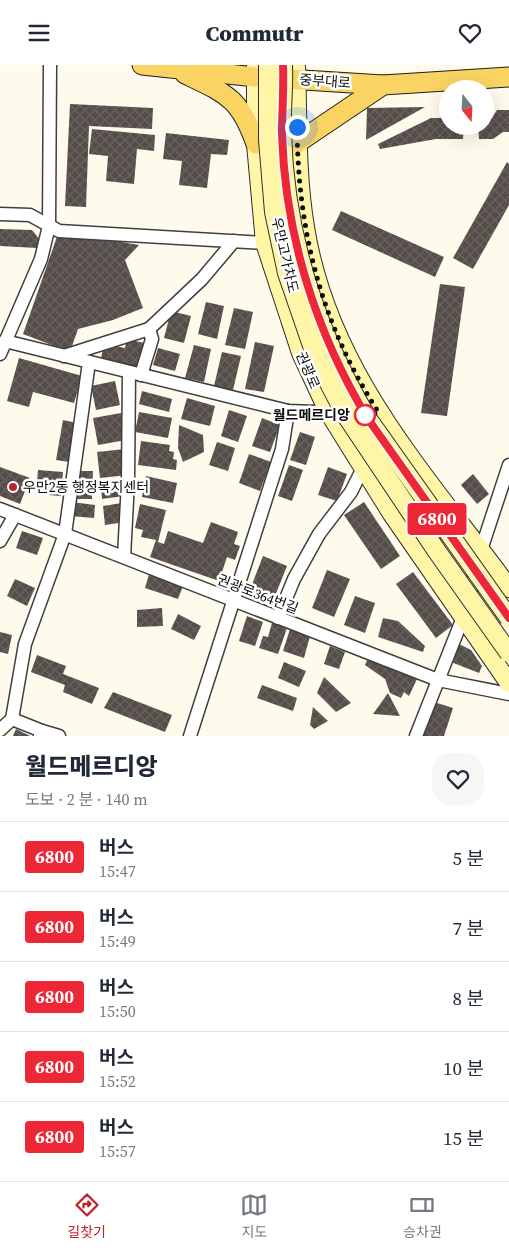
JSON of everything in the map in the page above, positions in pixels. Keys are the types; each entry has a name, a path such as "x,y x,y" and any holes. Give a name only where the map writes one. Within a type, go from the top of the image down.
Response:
{"main road":[{"name":"중부대로","path":"142,65 172,68 260,69 296,72 383,85 509,77"},
{"path":"172,68 218,90 238,105 247,118 256,144"},
{"path":"297,143 383,85"}],"street":[{"path":"0,354 41,259 49,226 50,65"},
{"name":"우만고가차도","path":"284,65 282,134 293,230 308,292 323,334 348,385 368,419 509,618"},
{"name":"우만고가차도","path":"260,69 274,212 287,273 317,360 345,414 436,550 509,653"},
{"name":"권광로","path":"260,69 256,144 265,243 301,353 328,411 364,466 392,515 464,615 509,683"},
{"path":"296,72 296,159 305,228 321,297 346,357 370,398 409,457 509,588"},
{"path":"0,214 30,215 59,231 265,243"},
{"path":"64,356 149,329 202,279 234,241"},
{"path":"124,557 135,373 152,339 149,329"},
{"path":"4,341 288,411 328,411 370,398"},
{"path":"0,730 12,719 25,644 65,534 89,362"},
{"path":"190,736 282,449 288,411"},
{"path":"278,618 294,579 315,542 351,492 364,466"},
{"path":"416,736 464,615 481,549 509,467"},
{"name":"권광로364번길","path":"0,509 438,680 509,694"},
{"path":"0,541 15,515"},
{"path":"12,719 41,733 59,736"}],"building":[{"path":"70,104 153,108 152,129 89,126 86,207 65,206"},
{"path":"425,107 366,140 367,108"},
{"path":"497,110 509,110 509,132 503,132 493,139 479,139 479,135 494,135 494,115"},
{"path":"431,118 439,118 439,135 463,135 463,139 436,139 380,149 378,144"},
{"path":"92,129 155,135 154,151 137,149 134,184 106,181 108,156 89,154"},
{"path":"166,133 229,140 227,155 211,154 207,188 179,185 182,161 163,159"},
{"path":"507,162 509,164 509,205 473,269 453,258"},
{"path":"341,211 444,257 435,277 332,230"},
{"path":"0,229 32,230 40,240 37,248 0,246"},
{"path":"59,231 139,245 125,260 143,308 113,320 78,329 70,352 23,334"},
{"path":"440,284 465,287 447,416 421,413"},
{"path":"206,302 224,306 217,339 198,334"},
{"path":"234,308 253,312 245,349 225,345"},
{"path":"171,311 191,316 184,343 164,338"},
{"path":"127,339 144,343 138,371 100,363 104,344 125,348"},
{"path":"255,342 274,346 264,392 245,389"},
{"path":"194,345 211,349 204,382 185,378"},
{"path":"158,348 180,354 175,371 153,365"},
{"path":"222,352 241,356 233,390 214,386"},
{"path":"19,358 82,376 74,403 33,392 29,407 7,401"},
{"path":"115,381 120,405 96,410 91,386"},
{"path":"142,391 172,399 169,412 139,404"},
{"path":"187,398 215,406 210,426 181,419"},
{"path":"229,410 247,416 238,442 221,436"},
{"path":"139,412 172,418 168,438 135,432"},
{"path":"121,413 126,440 98,445 93,418"},
{"path":"262,418 280,425 270,452 252,446"},
{"path":"63,420 77,423 69,462 56,460"},
{"path":"179,425 203,435 204,452 183,462 178,448"},
{"path":"300,432 315,437 306,465 290,460"},
{"path":"141,441 170,445 169,451 174,452 173,459 177,460 176,470 138,465"},
{"path":"217,442 235,448 228,471 209,465"},
{"path":"125,449 128,475 100,478 97,452"},
{"path":"249,454 271,462 260,491 239,483"},
{"path":"289,465 303,470 292,501 278,496"},
{"name":"우만2동 행정복지센터","path":"0,467 30,478 20,504 0,496"},
{"path":"328,467 347,474 337,501 318,495"},
{"path":"38,470 63,472 61,496 36,494"},
{"path":"76,471 93,471 92,499 75,499"},
{"path":"473,474 489,494 477,504 461,485"},
{"path":"146,476 177,483 173,503 142,497"},
{"path":"122,484 124,496 102,499 101,486"},
{"path":"72,502 95,505 94,518 70,516"},
{"path":"364,502 400,556 381,569 344,515"},
{"path":"122,503 125,522 105,525 103,506"},
{"path":"140,504 166,510 158,542 164,544 168,531 203,543 211,522 238,532 234,544 240,546 235,560 227,557 219,581 150,557 156,540 141,537 143,530 135,528"},
{"path":"22,531 43,538 37,555 16,548"},
{"path":"263,556 287,566 275,596 251,587"},
{"path":"327,570 350,579 334,617 312,608"},
{"path":"150,571 184,583 178,599 145,588"},
{"path":"413,572 453,625 436,638 396,584"},
{"path":"15,579 35,588 27,606 7,596"},
{"path":"355,596 375,603 365,633 344,625"},
{"path":"162,608 163,626 137,627 137,610"},
{"path":"178,614 201,626 194,640 171,629"},
{"path":"247,616 263,622 255,646 239,641"},
{"path":"383,618 398,621 425,646 423,652 378,637"},
{"path":"272,623 287,628 278,654 259,648 263,636 268,637"},
{"path":"290,629 310,636 304,658 283,651"},
{"path":"0,632 12,635 8,654 0,652"},
{"path":"459,644 471,650 482,666 479,673 451,662"},
{"path":"330,646 345,652 339,669 324,664"},
{"path":"37,655 66,666 63,674 99,688 92,704 63,692 65,685 31,672"},
{"path":"368,658 411,672 417,679 409,696 404,692 401,698 390,693 385,679 365,665"},
{"path":"284,662 306,671 299,687 278,678"},
{"path":"324,677 351,703 336,712 317,693"},
{"path":"262,685 297,698 293,711 257,698"},
{"path":"113,692 172,715 165,732 104,708"},
{"path":"388,693 400,716 373,714"},
{"path":"434,702 453,708 444,736 423,736"},
{"path":"313,707 328,721 314,729 310,725"},
{"path":"16,729 30,736 13,736"}],"bus line":[{"name":"6800","path":"283,65 282,134 285,174 293,230 308,292 323,334 348,385 368,419 446,532 509,618"}],"place":[{"name":"월드메르디앙","path":"365,415"},
{"name":"우만2동 행정복지센터","path":"13,487"}],"route":[{"path":"297,127 296,159 305,228 321,297 346,357 379,413 365,415"}]}
